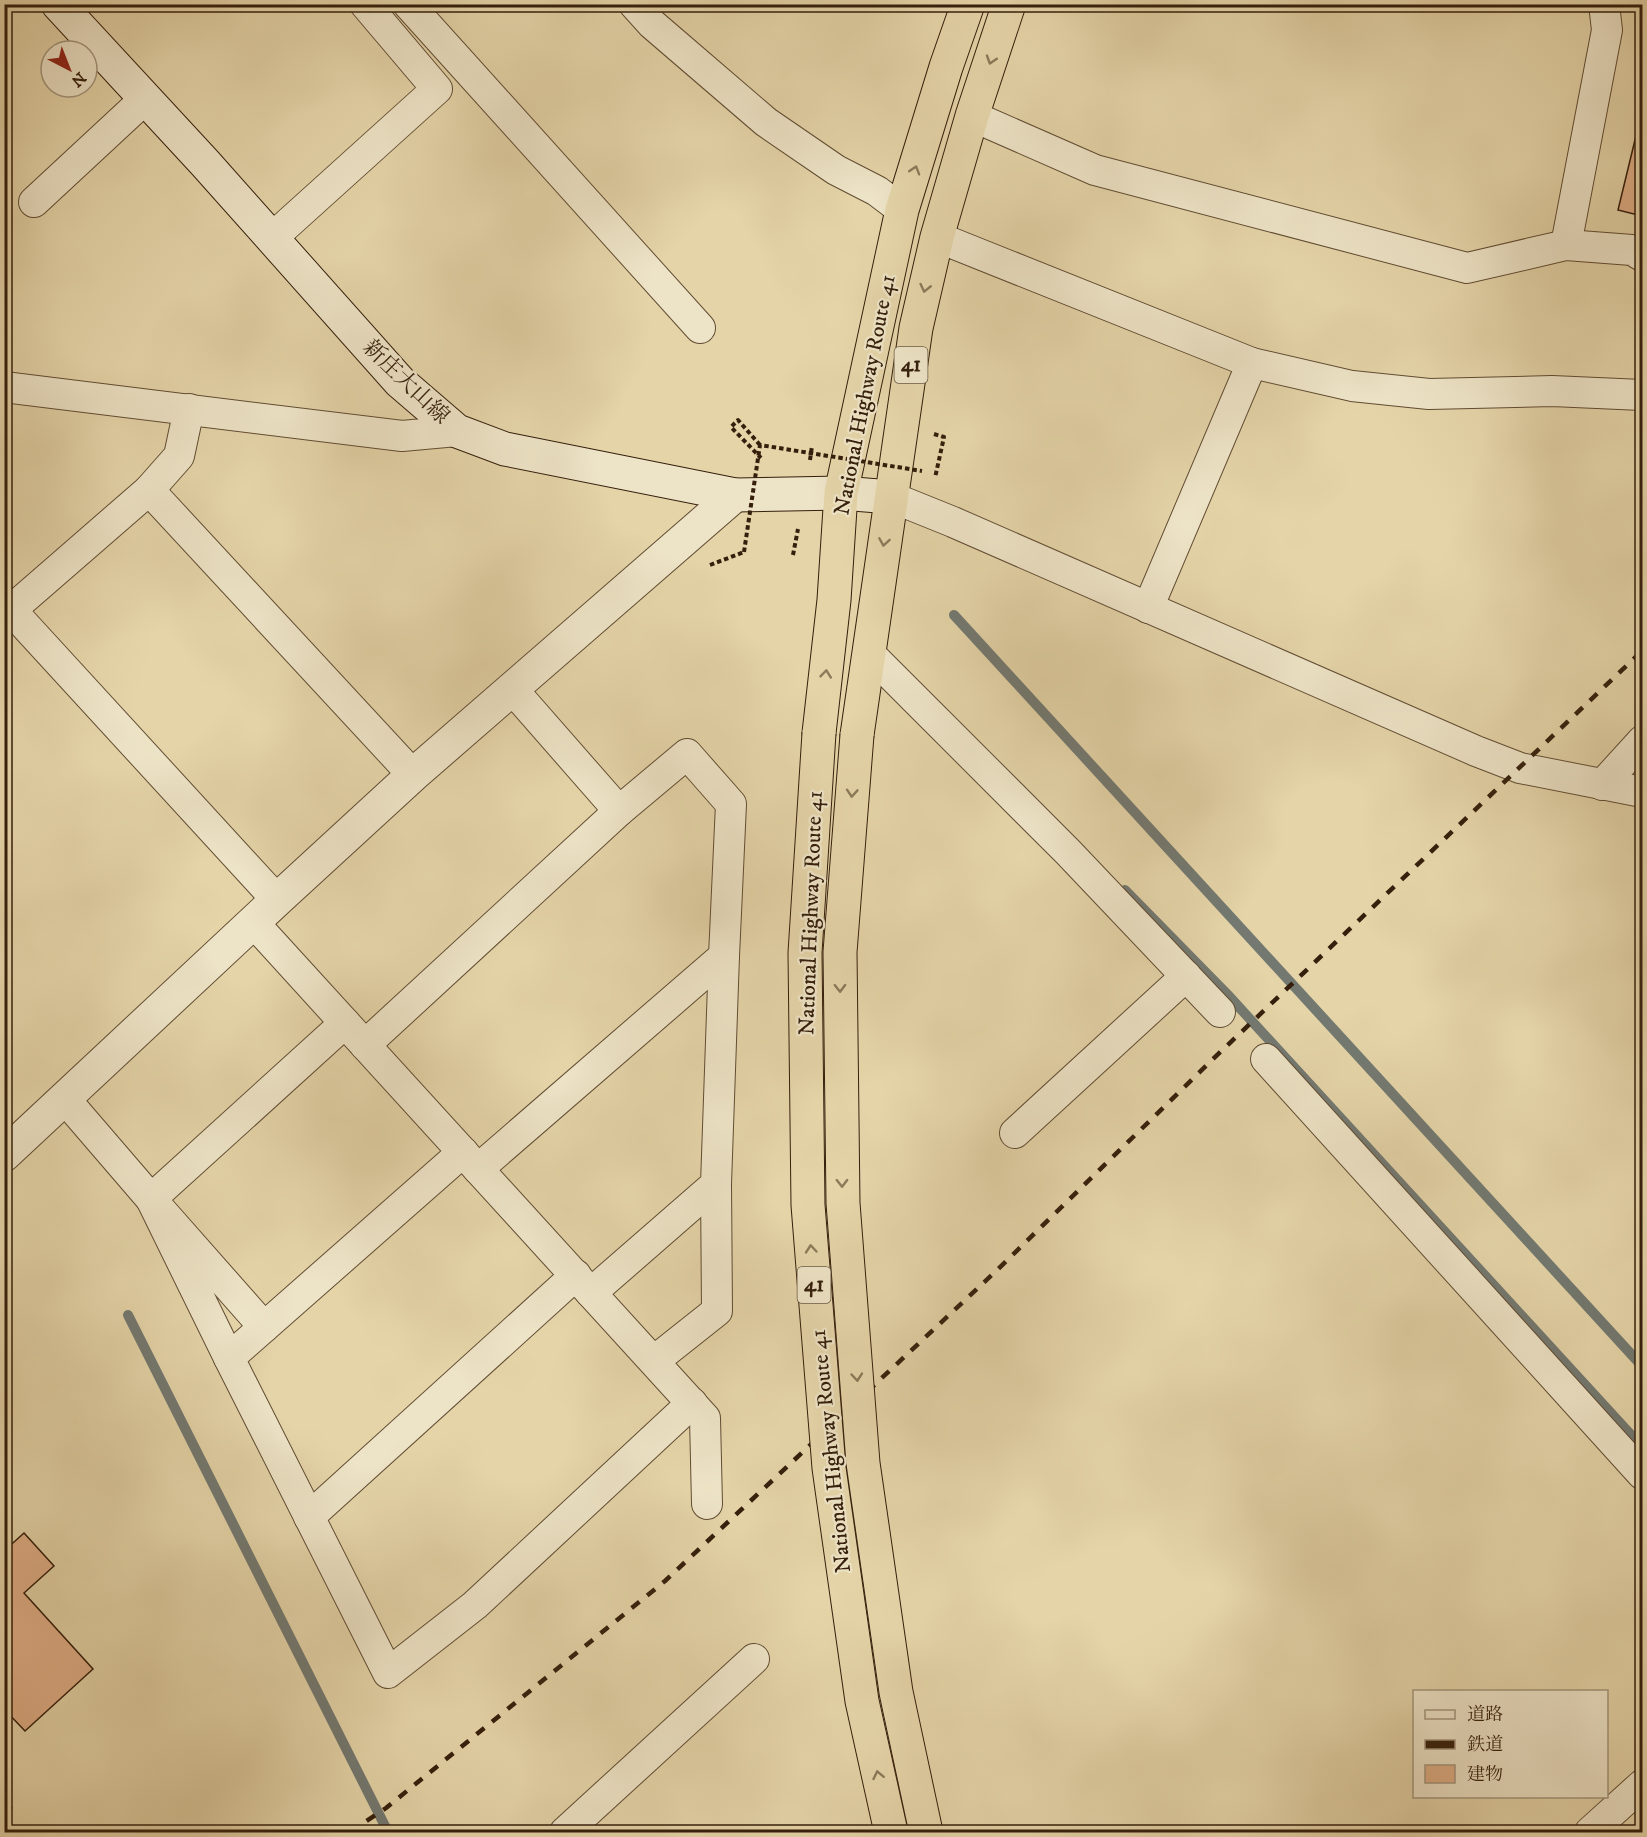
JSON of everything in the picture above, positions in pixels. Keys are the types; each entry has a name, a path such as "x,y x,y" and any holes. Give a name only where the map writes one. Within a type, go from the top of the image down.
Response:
{"highway":[{"name":"National Highway Route 41","path":"891,1833 862,1701 829,1468 808,1205 805,953 819,733 834,600 841,493 903,210 946,67 968,4"},
{"name":"National Highway Route 41","path":"926,1833 896,1692 863,1463 843,1203 840,952 857,735 916,327 938,237 972,116 1009,4"}],"main road":[{"name":"新庄大山線","path":"58,4 146,98 400,382 458,431 505,448 735,495 841,493 891,497"},
{"path":"4,1155 413,776 735,495"}],"street":[{"path":"365,4 437,89 489,94"},
{"path":"408,4 700,328"},
{"path":"634,4 652,24 766,122 836,170 877,191 903,210"},
{"path":"1566,244 1607,30 1604,4"},
{"path":"272,238 437,89"},
{"path":"34,202 146,98"},
{"path":"972,116 1095,170 1467,268 1566,244 1632,250 1642,256"},
{"path":"938,237 1252,363 1352,386 1429,394 1552,391 1642,395"},
{"path":"1148,608 1252,363"},
{"path":"4,387 402,436 458,431"},
{"path":"189,409 179,456 149,490 11,610 277,900"},
{"path":"149,490 413,776"},
{"path":"891,497 1520,768 1642,792"},
{"path":"868,652 1068,852 1220,1012"},
{"path":"513,690 619,811"},
{"path":"1602,785 1642,741"},
{"path":"365,1045 619,811 687,754 731,804 716,1184 717,1311 654,1361"},
{"path":"253,922 705,1418 707,1504"},
{"path":"229,1358 724,957"},
{"path":"1015,1132 1186,976"},
{"path":"151,1199 345,1023"},
{"path":"1266,1059 1642,1474"},
{"path":"65,1099 264,1328"},
{"path":"309,1517 584,1284 716,1184"},
{"path":"151,1199 388,1673 475,1605 692,1403"},
{"path":"565,1833 754,1659"},
{"path":"1590,1833 1642,1785"}],"path":[{"path":"761,458 731,427 738,420 760,445 922,471"},
{"path":"932,433 944,436 934,482"},
{"path":"744,552 760,445"}],"building":[{"path":"1642,111 1642,216 1618,210"},
{"path":"24,1533 54,1566 24,1593 93,1669 25,1731 4,1709 4,1551"},
{"path":"4,1800 12,1808 4,1815"}],"waterway":[{"path":"954,615 1642,1366"},
{"path":"1125,890 1227,994 1642,1447"},
{"path":"128,1315 388,1832"}],"railway":[{"path":"350,1832 386,1808 665,1581 995,1272 1213,1059 1642,651"}]}
